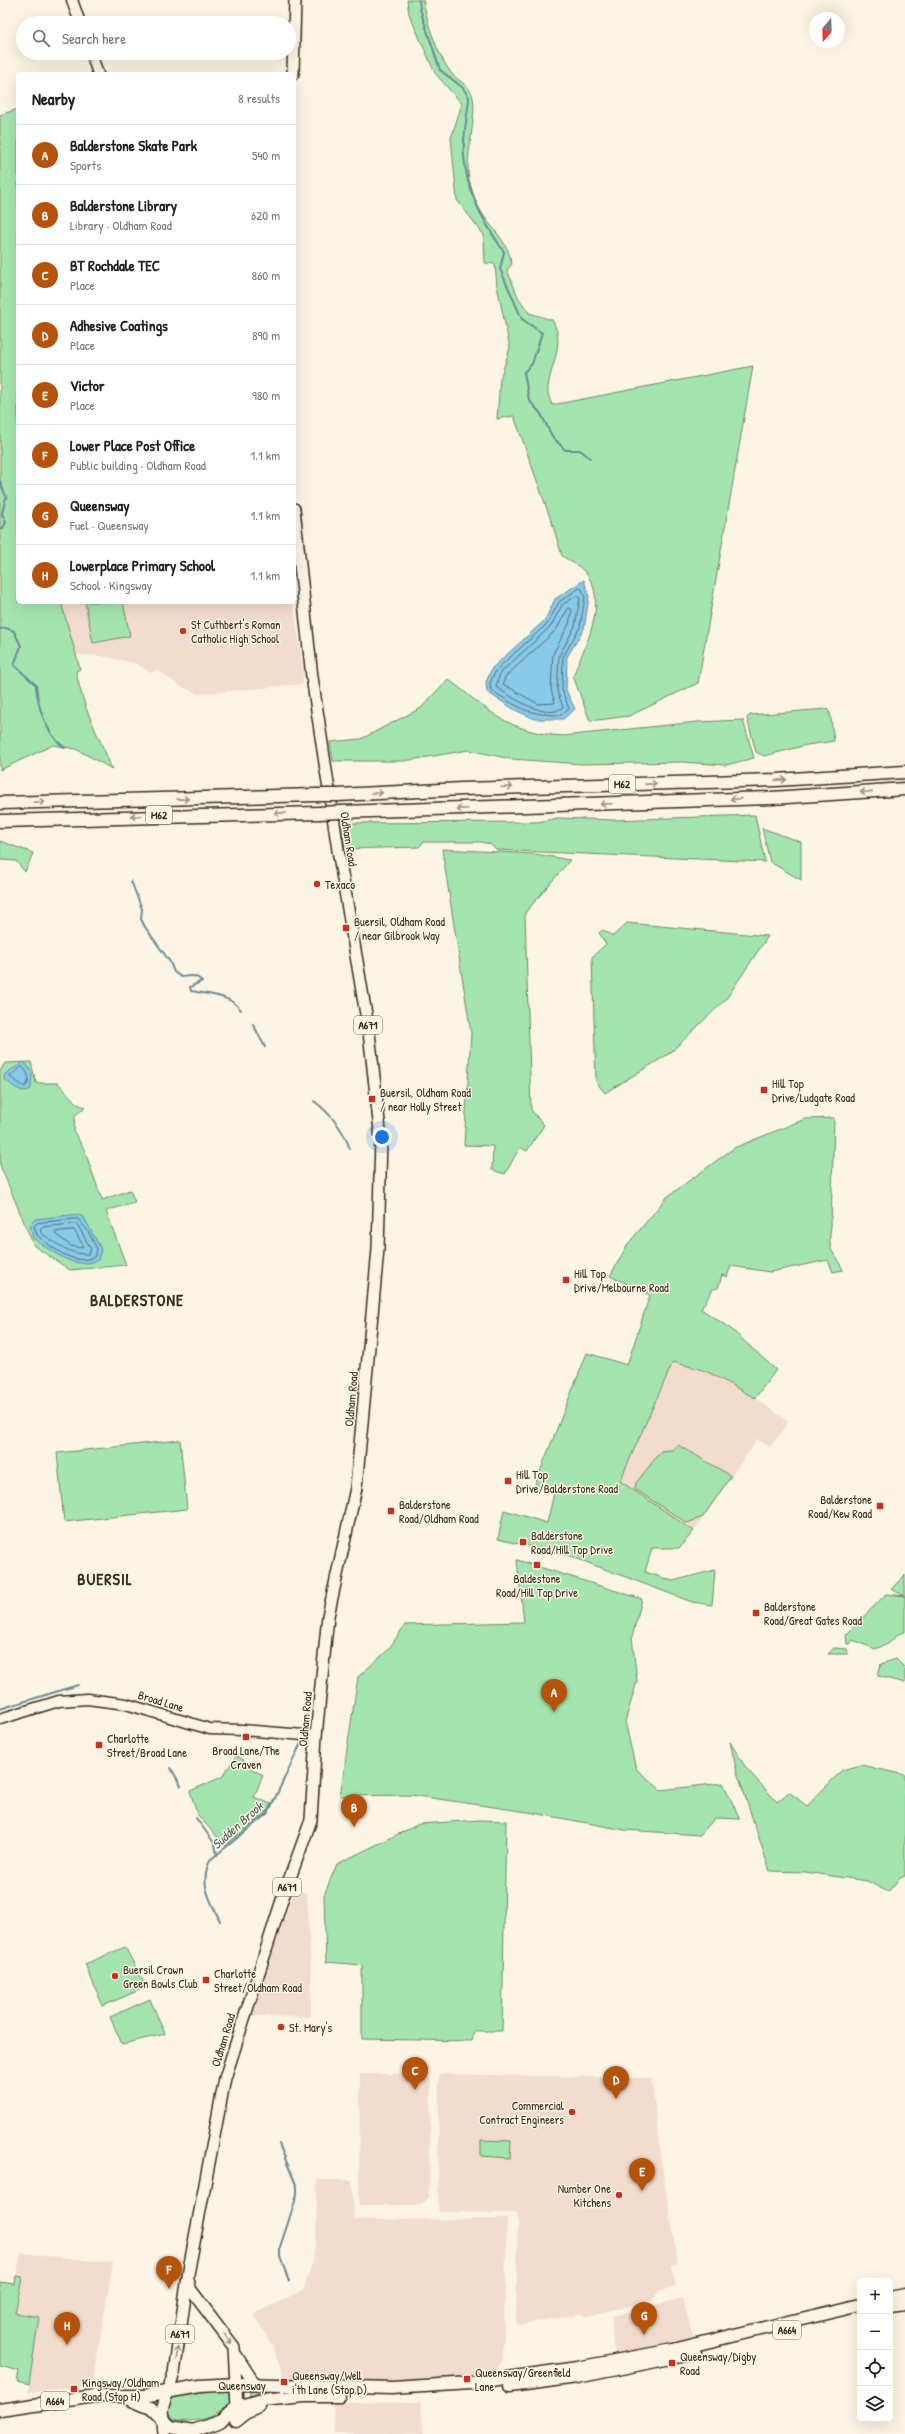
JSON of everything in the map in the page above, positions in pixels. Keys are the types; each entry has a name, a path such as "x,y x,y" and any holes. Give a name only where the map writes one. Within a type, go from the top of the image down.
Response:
{"highway":[{"name":"M62","path":"0,803 338,795 507,787 746,781 905,772"},
{"name":"M62","path":"0,821 160,815 319,813 647,803 905,790"},
{"path":"893,2297 905,2295"},
{"path":"893,2306 905,2304"},
{"name":"Queensway","path":"168,2390 237,2384 392,2388 471,2383 576,2368 673,2350 857,2306"},
{"name":"Queensway","path":"161,2419 171,2427 187,2433 202,2429 221,2421 237,2407 261,2400 283,2398 439,2395 577,2377 678,2357 857,2313"},
{"name":"A664","path":"0,2410 95,2396 126,2397 168,2390"},
{"name":"A664","path":"126,2397 151,2408 161,2419"},
{"name":"A664","path":"236,2421 251,2410 283,2398"}],"main road":[{"path":"72,0 78,16"},
{"path":"295,0 295,16"},
{"path":"93,60 97,72"},
{"path":"293,60 293,72"},
{"name":"Oldham Road","path":"164,2434 161,2419 174,2373 206,2170 227,2070 283,1897 311,1820 316,1736 328,1616 356,1488 378,1249 382,1159 369,1032 338,850 312,677 297,567 296,548"},
{"name":"Broad Lane","path":"0,1719 59,1701 87,1699 126,1704 210,1729 316,1736"},
{"name":"Oldham Road","path":"188,2277 191,2290 234,2347 236,2354"},
{"name":"A671","path":"182,2318 191,2307 202,2306"},
{"path":"236,2354 252,2380 258,2385"},
{"name":"A671","path":"236,2354 237,2407"}],"shaded area":[{"name":"St Cuthbert's Roman Catholic High School","path":"61,604 292,604 294,607 303,669 303,684 199,694 180,686 157,670 151,673 135,663 100,656 76,655"},
{"path":"673,1362 706,1371 755,1398 789,1422 770,1447 757,1439 694,1531 620,1481"},
{"path":"295,1890 307,1893 311,1969 311,2017 252,2016 263,1979"},
{"path":"360,2074 426,2074 431,2080 429,2197 421,2205 359,2205"},
{"path":"439,2074 652,2078 659,2148 678,2264 672,2266 676,2287 658,2292 652,2300 588,2316 580,2314 516,2325 518,2213 438,2212"},
{"path":"317,2180 352,2180 354,2220 507,2219 503,2359 494,2373 453,2381 285,2381 272,2346 254,2314 303,2290 310,2271 316,2242"},
{"path":"21,2253 113,2263 92,2386 28,2392 39,2317 15,2313 22,2277 16,2276"},
{"path":"683,2298 693,2337 613,2355 612,2316"},
{"path":"421,2402 424,2434 335,2434 333,2403"}],"green space":[{"path":"407,0 423,0 430,29 441,56 451,73 471,92 474,109 468,158 469,179 479,208 503,241 510,255 512,264 507,270 518,297 529,313 552,320 556,328 558,345 548,389 552,405 753,366 698,683 629,716 590,721 573,676 589,638 593,624 595,596 592,584 585,572 562,556 553,526 514,416 497,419 500,379 510,348 497,286 495,264 485,263 484,235 457,200 451,138 462,104 435,73 409,14"},
{"path":"16,110 16,604 62,604 80,669 76,671 79,685 91,721 112,769 76,749 53,745 0,770 0,115"},
{"path":"85,604 123,604 130,636 93,643"},
{"path":"448,679 500,718 513,725 544,734 563,736 697,722 743,720 754,758 726,765 682,762 582,764 511,759 469,750 404,761 333,761 330,742 361,739 421,708"},
{"path":"827,709 830,713 834,741 807,745 764,756 756,752 747,718 750,715"},
{"path":"755,815 765,862 496,850 490,844 481,842 423,842 419,847 345,849 342,823 537,822 558,818 614,820"},
{"path":"762,828 801,842 801,880 770,862"},
{"path":"0,841 33,853 25,872 16,861 0,860"},
{"path":"442,849 535,854 570,860 525,913 531,1110 544,1125 527,1151 520,1147 505,1174 492,1170 493,1146 464,1145 471,1033"},
{"path":"627,923 768,936 726,999 670,1053 605,1093 596,1082 592,957 606,944 599,933 603,930 613,936"},
{"path":"31,1062 36,1083 58,1083 77,1104 86,1107 75,1115 74,1132 84,1149 102,1200 130,1190 135,1202 106,1211 126,1265 70,1270 34,1246 0,1165 0,1071 5,1063"},
{"path":"834,1118 830,1246 843,1270 833,1272 828,1260 770,1272 731,1266 727,1277 722,1275 718,1288 713,1289 701,1309 731,1329 776,1370 755,1398 706,1371 673,1362 620,1481 694,1531 679,1548 652,1548 645,1572 673,1581 715,1570 712,1605 692,1602 570,1556 498,1539 504,1510 547,1523 554,1493 535,1484 587,1353 627,1365 650,1295 610,1276 628,1244 667,1197 734,1148 805,1119"},
{"path":"180,1440 187,1509 64,1522 57,1453"},
{"path":"678,1445 731,1476 703,1517 687,1523 635,1489 636,1483 661,1451 672,1450"},
{"path":"517,1560 642,1599 632,1637 637,1681 625,1722 636,1769 661,1790 723,1783 740,1819 715,1818 700,1835 625,1830 528,1812 411,1795 340,1796 358,1677 388,1650 405,1625 524,1622"},
{"path":"905,1575 905,1596 891,1589"},
{"path":"886,1594 905,1596 905,1632 900,1633 888,1644 875,1649 853,1640 850,1644 847,1644 846,1635"},
{"path":"834,1648 847,1649 848,1654 828,1654"},
{"path":"896,1659 905,1668 905,1683 878,1676 881,1664"},
{"path":"730,1742 746,1768 777,1802 789,1792 807,1806 842,1770 861,1765 905,1775 905,1876 900,1878 888,1892 867,1881 805,1872 770,1871 737,1772"},
{"path":"236,1756 244,1760 243,1764 263,1775 254,1797 271,1804 267,1812 225,1846 197,1814 190,1791 222,1777"},
{"path":"480,1820 506,1821 502,2031 474,2031 472,2041 362,2039 362,1965 326,1962 324,1895 337,1864 419,1824"},
{"name":"Buersil Crown Green Bowls Club","path":"125,1947 146,1987 103,2006 85,1964"},
{"name":"Buersil Crown Green Bowls Club","path":"150,1999 165,2034 122,2044 110,2017"},
{"path":"481,2140 511,2141 510,2158 481,2156"},
{"path":"16,2276 22,2277 15,2313 39,2317 29,2384 17,2381 19,2371 0,2366 0,2282 15,2284"},
{"path":"232,2389 231,2403 218,2413 211,2416 190,2421 174,2419 167,2411 172,2394"},
{"path":"287,2390 288,2392 250,2397 250,2391"}],"water":[{"path":"584,580 589,597 584,629 567,657 566,690 575,709 563,719 535,719 515,710 487,692 486,682 492,668 545,620 555,599"},
{"path":"24,1062 32,1073 31,1089 27,1091 20,1090 4,1079 5,1074"},
{"path":"79,1214 84,1218 101,1249 98,1260 89,1263 72,1261 56,1254 33,1238 30,1225 35,1219"}],"waterway":[{"path":"419,0 420,9 440,70 462,87 469,97 464,134 464,149 465,169 472,194 483,218 504,252 500,269 522,319 542,333 532,364 524,372 529,400 541,414 552,436 565,450 580,450 590,458"},
{"name":"Sudden Brook","path":"0,481 6,497 2,514 6,522 3,528 0,528"},
{"name":"Sudden Brook","path":"0,629 6,628 14,631 21,646 14,665 36,685 44,720 58,742 65,748"},
{"name":"Sudden Brook","path":"131,881 142,909 141,919 170,962 174,972 181,977 195,976 202,981 190,987 191,991 225,998 237,1005 241,1010"},
{"name":"Sudden Brook","path":"253,1024 265,1047"},
{"name":"Sudden Brook","path":"314,1101 325,1110 340,1128 350,1149"},
{"path":"0,1709 78,1685"},
{"name":"Sudden Brook","path":"220,1921 207,1892 206,1877 210,1860 268,1813 301,1743"},
{"path":"171,1768 181,1786"},
{"path":"196,1818 215,1844 217,1855"},
{"name":"Sudden Brook","path":"279,2144 297,2187 297,2195 280,2247 280,2257 289,2281"}],"place":[{"name":"St Cuthbert's Roman Catholic High School","path":"183,631"},
{"name":"Texaco","path":"317,884"},
{"name":"Buersil, Oldham Road / near Gilbrook Way","path":"346,928"},
{"name":"Hill Top Drive/Ludgate Road","path":"764,1090"},
{"name":"Buersil, Oldham Road / near Holly Street","path":"372,1099"},
{"name":"Hill Top Drive/Melbourne Road","path":"566,1280"},
{"name":"Hill Top Drive/Balderstone Road","path":"508,1481"},
{"name":"Balderstone Road/Kew Road","path":"880,1506"},
{"name":"Balderstone Road/Oldham Road","path":"391,1511"},
{"name":"Balderstone Road/Hill Top Drive","path":"523,1542"},
{"name":"Baldestone Road/Hill Top Drive","path":"537,1565"},
{"name":"Balderstone Road/Great Gates Road","path":"756,1613"},
{"name":"Balderstone Skate Park","path":"554,1712"},
{"name":"Broad Lane/The Craven","path":"246,1737"},
{"name":"Charlotte Street/Broad Lane","path":"99,1745"},
{"name":"Balderstone Library","path":"354,1827"},
{"name":"Buersil Crown Green Bowls Club","path":"115,1976"},
{"name":"Charlotte Street/Oldham Road","path":"206,1980"},
{"name":"St. Mary's","path":"281,2027"},
{"name":"BT Rochdale TEC","path":"415,2090"},
{"name":"Adhesive Coatings","path":"616,2099"},
{"name":"Commercial Contract Engineers","path":"572,2112"},
{"name":"Victor","path":"642,2191"},
{"name":"Number One Kitchens","path":"619,2195"},
{"name":"Lower Place Post Office","path":"169,2289"},
{"name":"Queensway","path":"644,2335"},
{"name":"Lowerplace Primary School","path":"67,2345"},
{"name":"Queensway/Digby Road","path":"672,2363"},
{"name":"Queensway/Greenfield Lane","path":"467,2379"},
{"name":"Queensway/Well i'th Lane (Stop D)","path":"284,2382"},
{"name":"Kingsway/Oldham Road (Stop H)","path":"74,2389"}],"district":[{"name":"BALDERSTONE","path":"137,1300"},
{"name":"BUERSIL","path":"105,1579"}]}
